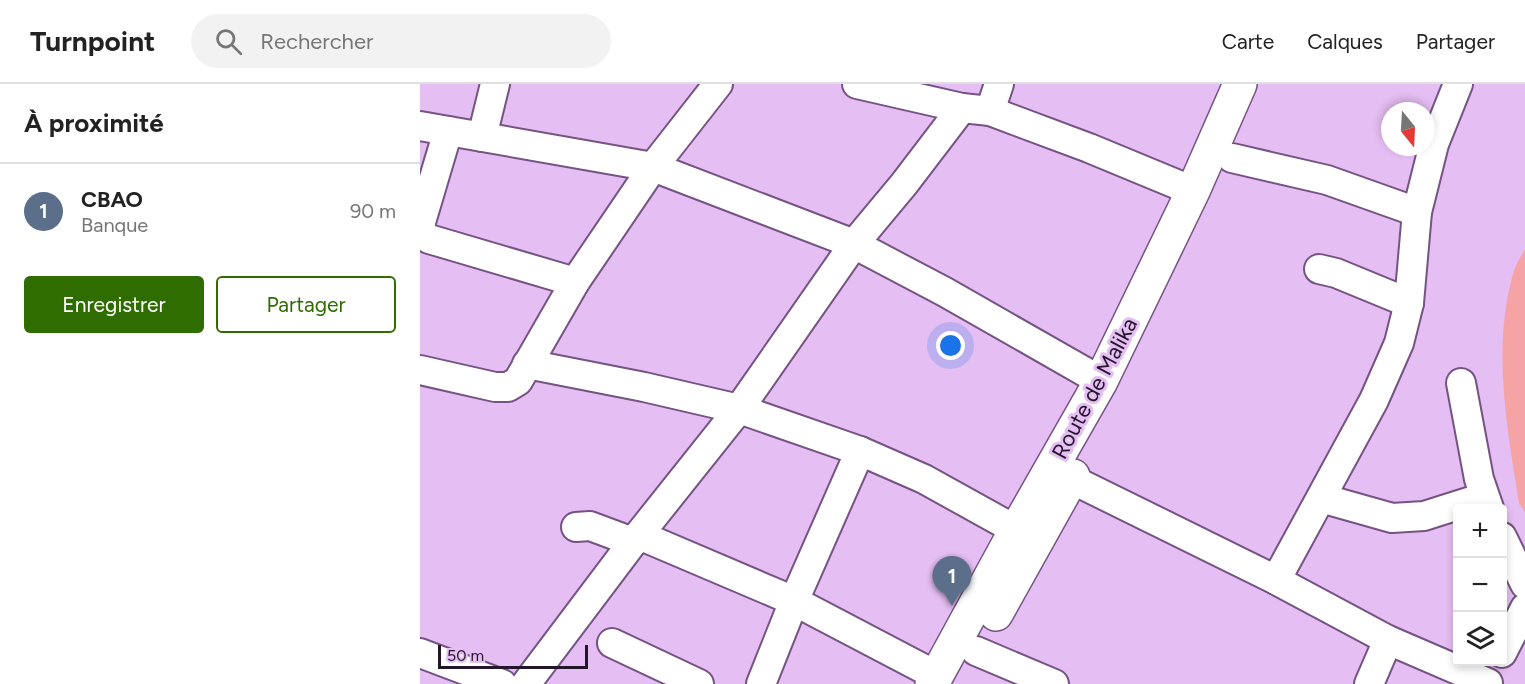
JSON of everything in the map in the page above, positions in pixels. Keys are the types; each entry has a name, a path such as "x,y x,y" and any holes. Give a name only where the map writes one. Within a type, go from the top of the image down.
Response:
{"main road":[{"name":"Route de Malika","path":"942,681 1016,530 1101,381 1193,191 1240,84"},
{"name":"Route de Malika","path":"942,681 976,651 1071,479 1118,390 1232,158 1262,84"}],"street":[{"path":"482,137 495,84"},
{"path":"420,370 495,387 508,387 518,381 575,282 653,167 718,84"},
{"path":"857,84 962,108 990,111 1089,148 1193,191"},
{"path":"990,111 999,84"},
{"path":"1276,580 1374,399 1399,343 1409,303 1417,213 1426,170 1449,87"},
{"path":"526,684 636,538 739,409 854,244 904,184 962,108"},
{"path":"420,126 653,167 854,244 945,292 1101,381"},
{"path":"448,131 421,222 421,233 429,239 575,282"},
{"path":"1232,158 1327,180 1417,213"},
{"path":"1319,269 1336,273 1409,303"},
{"path":"527,364 739,409 860,450 924,479 1016,530"},
{"path":"1321,498 1392,518 1424,516 1486,503 1461,383"},
{"path":"760,684 860,450"},
{"path":"1071,479 1276,580 1388,639 1491,676"},
{"path":"576,528 590,526 636,538 794,601 942,681"},
{"path":"1507,546 1525,584"},
{"path":"1507,645 1525,608"},
{"path":"1369,684 1388,639"},
{"path":"612,644 699,684"},
{"path":"976,651 1054,684"},
{"path":"420,653 502,684"}],"shaded area":[{"path":"1525,249 1525,512 1519,503 1506,417 1503,331 1514,271"}],"place":[{"name":"CBAO","path":"952,606"}]}
